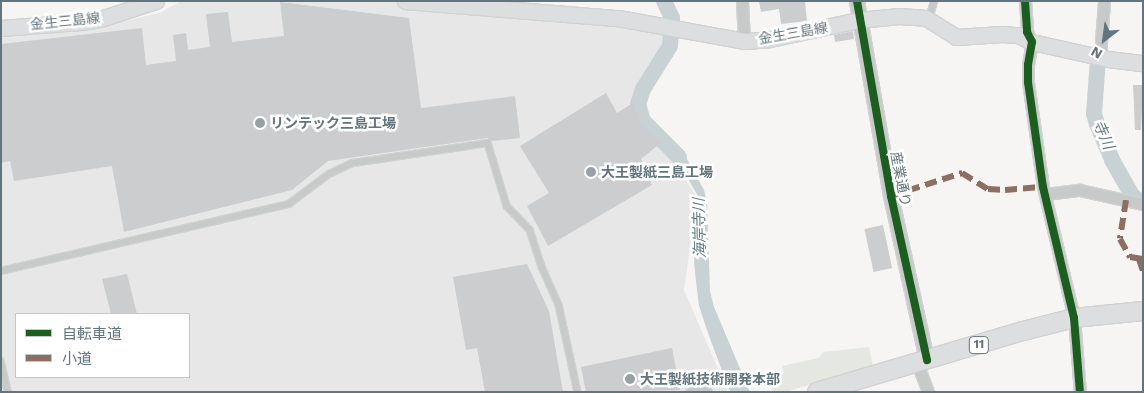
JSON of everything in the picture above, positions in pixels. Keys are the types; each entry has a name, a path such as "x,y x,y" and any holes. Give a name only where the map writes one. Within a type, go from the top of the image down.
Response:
{"highway":[{"name":"11","path":"818,392 1023,331 1074,318 1143,311"}],"main road":[{"name":"金生三島線","path":"1,28 81,22 130,5 156,1"},
{"name":"金生三島線","path":"404,1 618,18 744,41 770,39 859,20 899,16 929,19 956,37 1002,34 1018,35 1032,42 1129,63 1143,63"}],"street":[{"path":"742,1 744,41"},
{"name":"産業通り","path":"857,1 922,362"},
{"path":"1026,1 1027,32 1032,42 1028,65 1028,82 1045,194 1074,318 1080,392"},
{"path":"1100,56 1104,1"},
{"path":"1045,194 1080,190 1143,204"},
{"path":"922,362 928,392"}],"lane":[{"path":"929,19 934,1"},
{"path":"1,271 289,204 328,174 354,163 488,142 507,206 530,230 542,268 559,305 578,392"},
{"path":"1,361 8,392"},
{"path":"689,392 708,388 709,392"}],"shaded area":[{"path":"181,1 425,1 426,8 668,32 632,100 697,197 684,290 728,392 1,392 1,35 87,29 160,13"},
{"path":"869,347 873,366 785,392 773,392 770,382 784,373 782,366 818,358 824,352"}],"water":[{"path":"666,139 687,159 704,190 707,202 710,291 714,307 750,392 730,392 699,306 694,261 698,196 678,162 660,145"}],"building":[{"path":"759,1 805,1 807,21 781,24 779,9 761,12"},
{"name":"リンテック三島工場","path":"280,2 409,18 421,108 515,96 520,138 492,141 487,138 328,161 292,190 124,232 112,166 14,181 10,161 1,163 1,44 142,28 146,65 176,61 173,35 186,33 188,50 210,47 206,14 228,12 232,42 284,36"},
{"path":"853,31 854,39 835,42 834,35"},
{"path":"1133,85 1143,85 1141,130 1135,130"},
{"name":"大王製紙三島工場","path":"606,93 617,113 633,103 641,124 662,142 641,159 652,185 548,246 527,206 549,193 520,146"},
{"path":"883,225 892,268 874,272 864,229"},
{"path":"527,264 549,311 563,392 485,392 477,348 466,350 453,277"},
{"path":"127,274 137,313 111,313 102,279"},
{"name":"大王製紙技術開発本部","path":"672,348 680,390 586,392 581,367"}],"waterway":[{"name":"海岸寺川","path":"664,1 672,18 670,46 643,89 638,104 643,121 679,157"},
{"name":"寺川","path":"1098,59 1094,114 1097,124 1112,160 1132,195 1137,200 1143,201"}],"marked path":[{"path":"891,196 962,173 988,189 1005,190 1043,187"},
{"path":"1126,200 1120,239 1130,257 1143,259"},
{"path":"1139,259 1143,271"}],"cycle path":[{"path":"857,1 891,196 927,360"},
{"path":"1025,1 1027,32 1032,42 1028,65 1028,82 1043,187 1074,318 1080,392"}],"place":[{"name":"リンテック三島工場","path":"260,123"},
{"name":"大王製紙三島工場","path":"591,172"},
{"name":"大王製紙技術開発本部","path":"630,379"}]}
